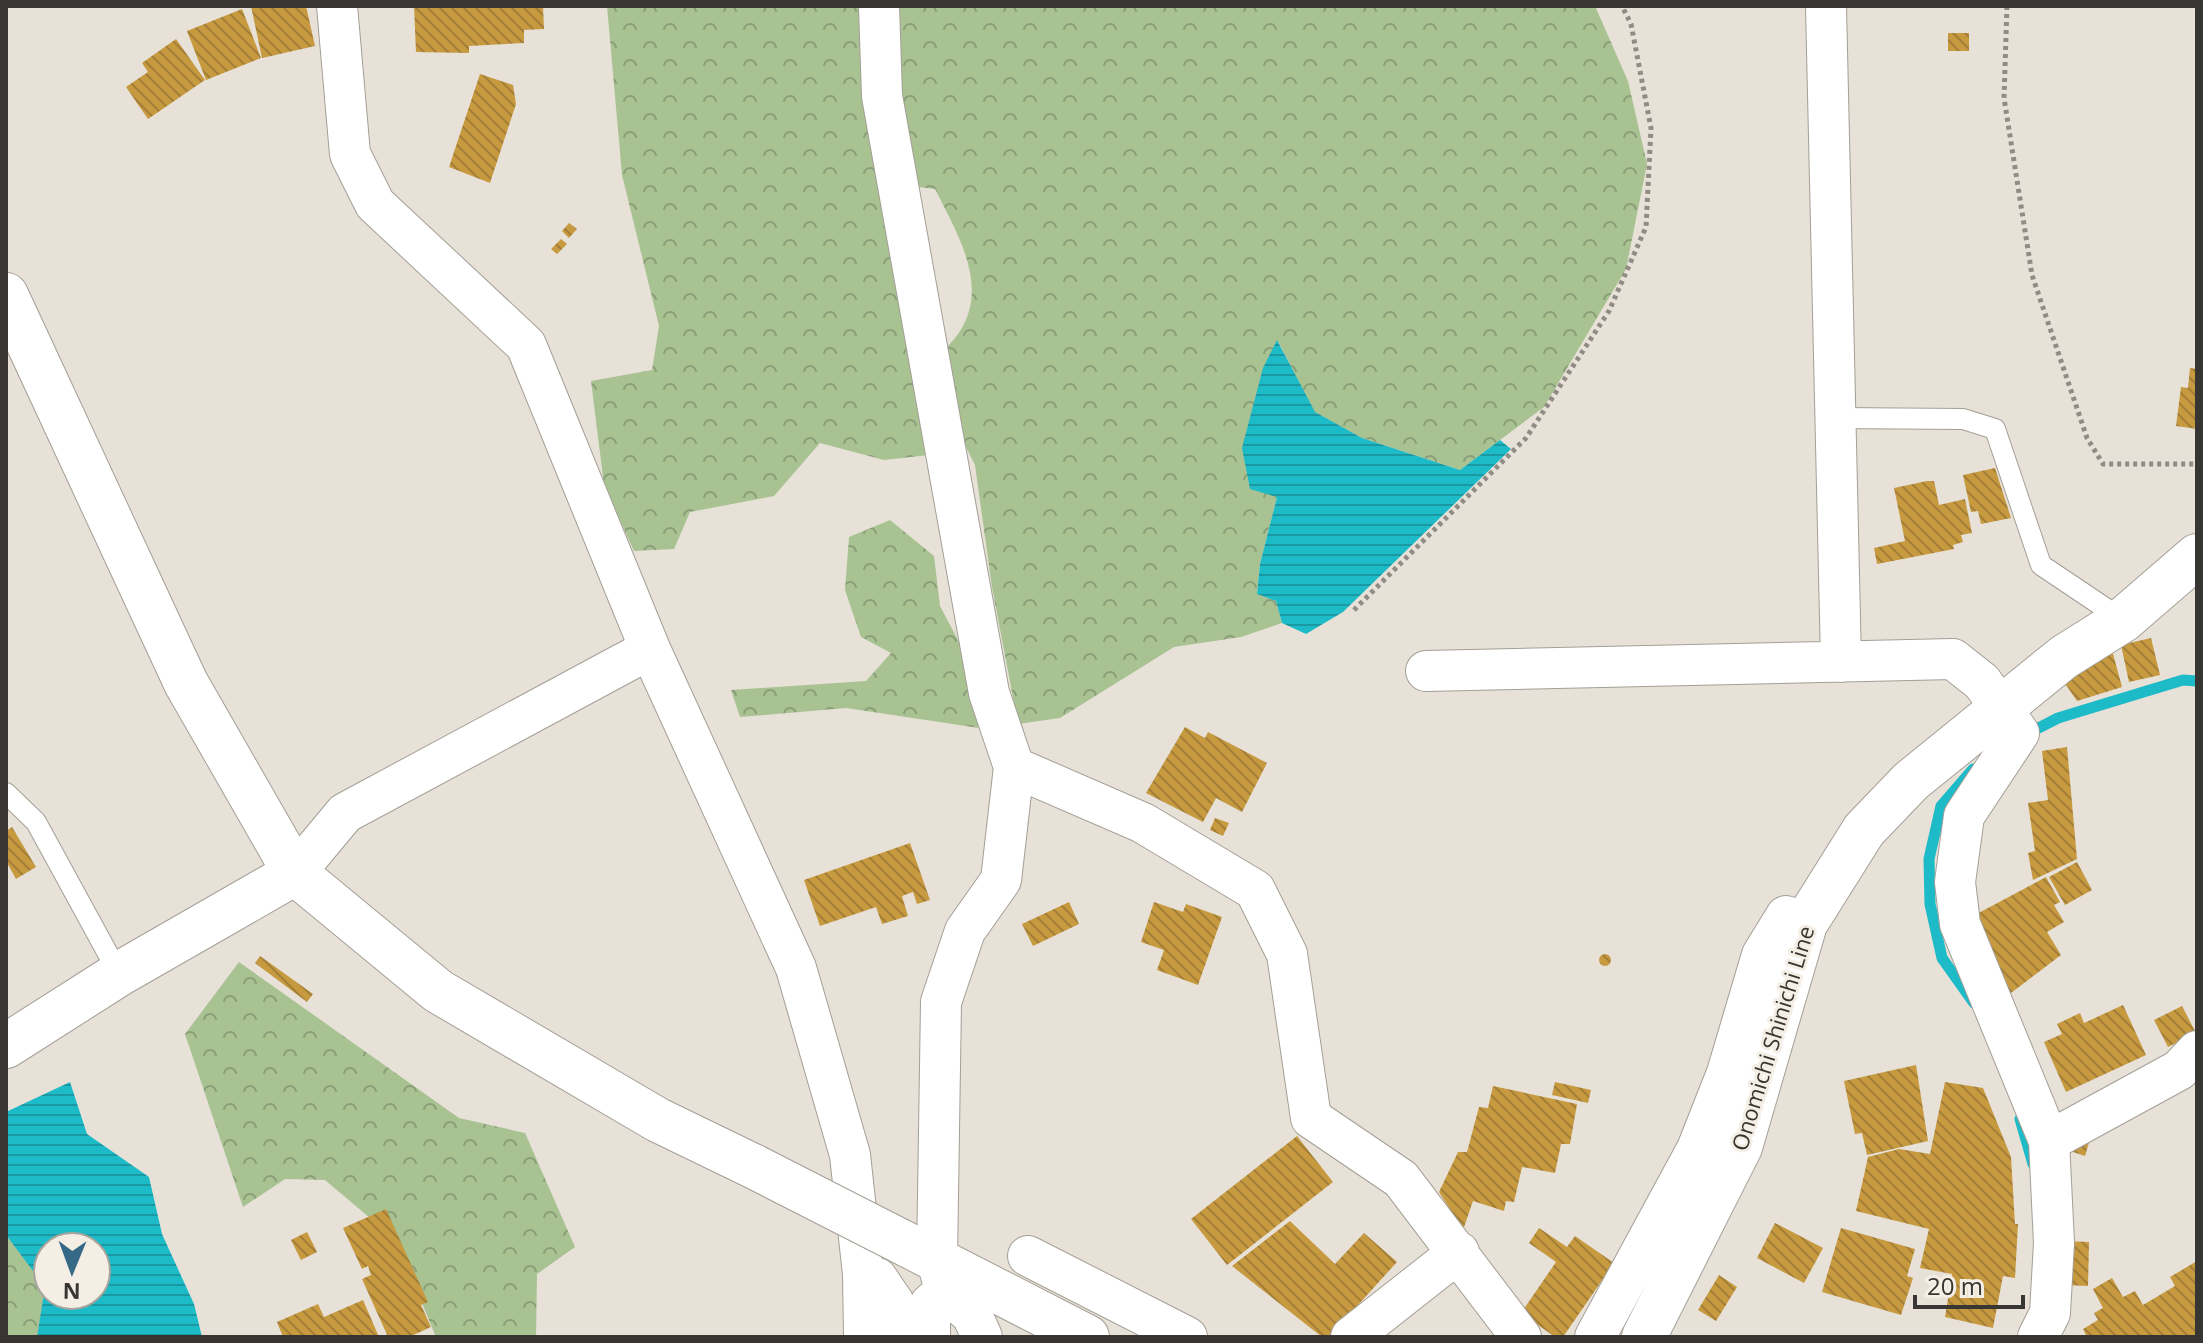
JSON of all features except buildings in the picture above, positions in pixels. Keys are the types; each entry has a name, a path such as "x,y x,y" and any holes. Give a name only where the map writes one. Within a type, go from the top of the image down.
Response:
{"street":[{"path":"337,6 350,154 375,204 526,345 650,649 796,968 850,1155 863,1274 864,1337"},
{"path":"879,6 882,96 989,693 1014,767 1001,880 965,931 941,1002 927,1264 930,1337"},
{"path":"1826,6 1841,662"},
{"path":"6,295 186,683 295,873 438,991 658,1120 755,1167 927,1264 1087,1337"},
{"name":"Onomichi Shinichi Line","path":"1644,1337 1740,1147 1805,924 1864,830 1911,781 2064,657 2123,620 2197,556"},
{"path":"6,1046 119,974 295,873 345,813 650,649"},
{"path":"1426,671 1953,659 1982,682 2019,733 1964,816 1955,882 1960,924 2049,1141 2054,1243 2047,1332"},
{"path":"1014,767 1143,823 1255,890 1287,954 1311,1118 1401,1179 1521,1337"},
{"path":"1595,1337 1697,1149 1727,1073 1762,955 1786,916 1805,924"},
{"path":"2049,1141 2179,1070 2197,1051"},
{"path":"1351,1337 1459,1252"},
{"path":"1028,1256 1173,1334"},
{"path":"927,1264 972,1315 982,1337"},
{"path":"863,1274 877,1278 894,1303 898,1337"}],"lane":[{"path":"1835,418 1963,419 1995,429 2041,565 2123,620"},
{"path":"6,793 36,822 119,974"}],"path":[{"path":"1354,610 1526,438 1609,311 1646,227 1651,128 1631,24 1622,6"},
{"path":"2007,6 2004,98 2032,275 2087,438 2103,464 2197,464"}],"green space":[{"path":"607,6 1595,6 1628,81 1647,164 1626,269 1544,407 1460,470 1362,438 1314,412 1278,341 1277,497 1260,564 1257,594 1276,601 1282,623 1241,637 1174,647 1060,718 1018,724 992,587 975,465 956,427 942,352 959,333 968,313 972,293 970,272 956,231 935,189 910,186 938,454 884,460 820,443 774,496 690,512 674,549 634,551 604,485 591,381 652,370 659,326 622,175"},
{"path":"890,520 934,556 940,606 968,659 979,728 846,708 740,717 731,690 866,681 891,653 861,637 845,590 849,537"},
{"path":"239,962 459,1118 525,1133 575,1247 537,1274 536,1337 436,1337 396,1240 325,1180 285,1179 243,1207 185,1034"},
{"path":"6,1235 32,1269 32,1311 42,1311 37,1337 6,1337"}],"water":[{"path":"1277,340 1315,412 1362,438 1460,470 1500,440 1511,449 1343,612 1306,634 1282,623 1276,601 1257,594 1260,564 1277,497 1250,489 1242,448 1263,368"},
{"path":"70,1082 87,1134 149,1177 162,1234 194,1304 202,1337 37,1337 41,1311 112,1311 112,1231 32,1231 32,1270 6,1235 6,1112"}],"waterway":[{"path":"2027,734 2058,718 2183,680 2197,681"},
{"path":"1973,769 1941,806 1929,859 1930,904 1942,958 1974,1003"},
{"path":"2020,1119 2033,1164"}]}
